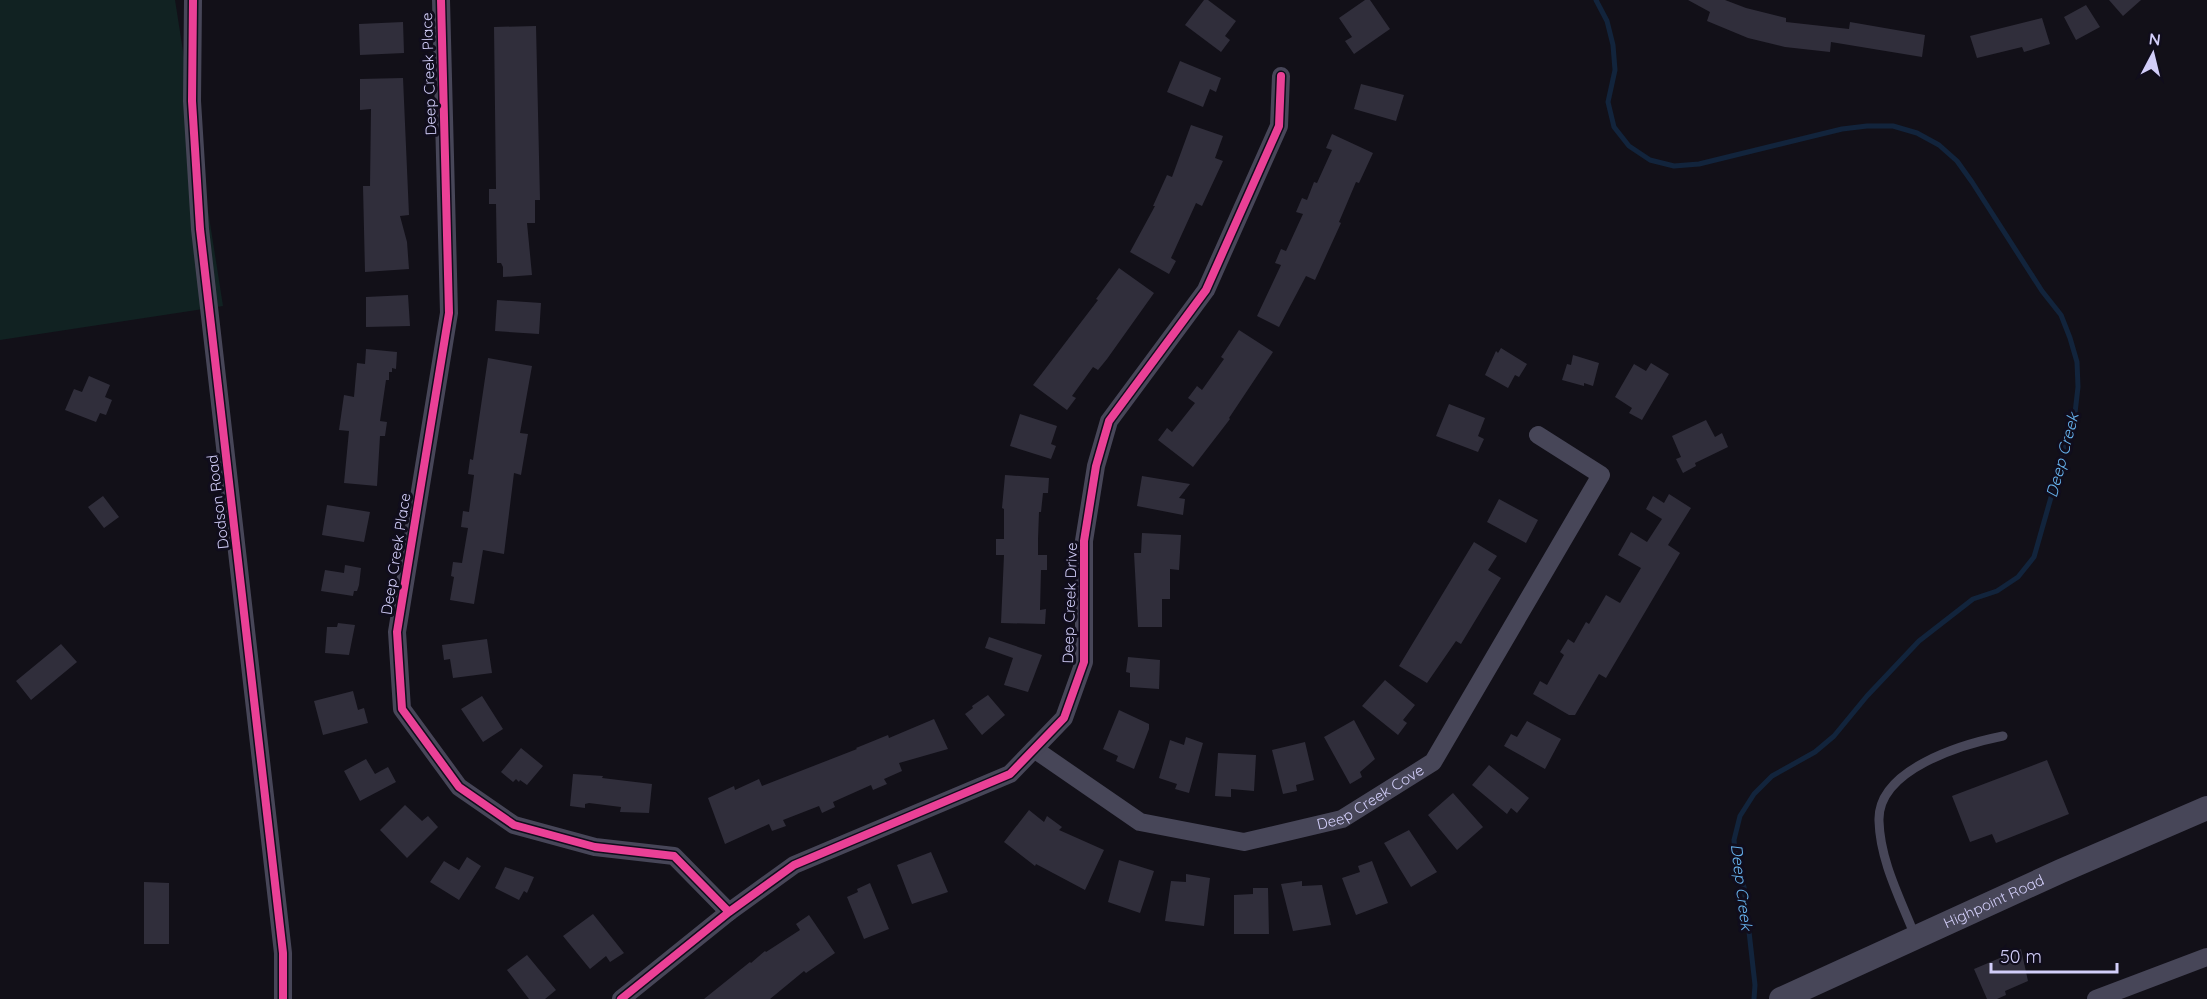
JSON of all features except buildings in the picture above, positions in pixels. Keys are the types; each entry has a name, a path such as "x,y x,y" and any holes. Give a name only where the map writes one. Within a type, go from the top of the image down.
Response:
{"street":[{"name":"Dodson Road","path":"193,0 192,101 200,229 283,953 283,999"},
{"name":"Deep Creek Place","path":"441,0 450,313 397,632 402,709 459,787 514,825 595,847 675,856 729,912"},
{"name":"Deep Creek Drive","path":"621,999 729,912 794,865 1010,774 1064,718 1084,662 1084,541 1096,466 1109,421 1206,290 1278,126 1281,76"},
{"name":"Deep Creek Cove","path":"1034,749 1140,822 1244,842 1342,819 1362,807 1433,762 1600,475 1538,435"},
{"name":"Highpoint Road","path":"1781,999 2061,871 2207,808"},
{"path":"2096,999 2207,957"}],"lane":[{"path":"1916,938 1881,844 1878,819 1883,800 1894,783 1910,771 1940,756 1983,740 2003,736"}],"shaded area":[{"path":"0,0 175,0 223,306 0,340"}],"waterway":[{"name":"Deep Creek","path":"1596,0 1607,21 1613,45 1615,70 1608,102 1614,127 1629,146 1650,160 1674,166 1699,164 1842,129 1893,126 1917,133 1939,145 1957,161 1972,182 2042,291 2061,315 2077,362 2078,387 2075,413 2034,557 2018,577 1997,591 1973,599 1919,641 1867,696 1834,736 1815,752 1772,776 1754,794 1740,816 1734,840 1736,865 1744,887 1755,985 1754,999"}],"cycle path":[{"path":"193,0 192,101 200,229 283,953 283,999"},
{"path":"441,0 449,313 397,632 402,709 459,787 514,825 595,847 674,856 729,912"},
{"path":"621,999 729,912 794,865 1010,774 1064,718 1084,662 1084,541 1096,466 1109,421 1206,290 1279,126 1281,76"}]}
